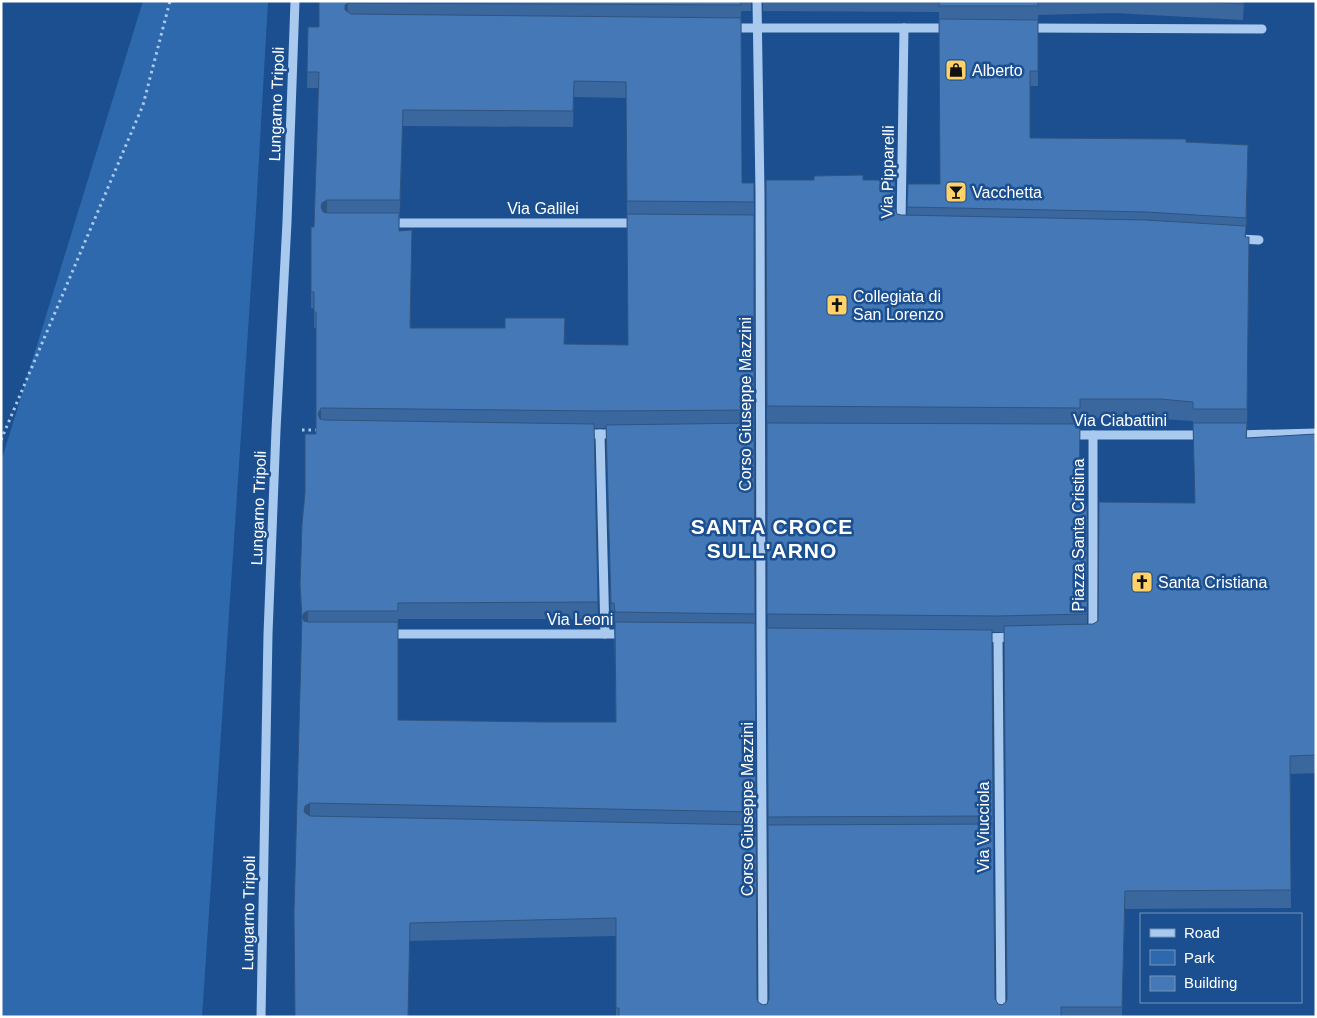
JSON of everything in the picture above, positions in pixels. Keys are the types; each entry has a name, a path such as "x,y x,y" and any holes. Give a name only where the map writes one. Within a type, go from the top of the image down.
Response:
{"street":[{"name":"Lungarno Tripoli","path":"261,1017 268,644 295,1"},
{"name":"Corso Giuseppe Mazzini","path":"757,1 760,432 756,635 762,838 764,1017"},
{"path":"717,28 958,28"},
{"name":"Via Pipparelli","path":"904,28 901,228 911,228"},
{"path":"1017,28 1262,29"},
{"name":"Via Galilei","path":"374,223 651,224"},
{"path":"750,225 760,225"},
{"path":"1230,238 1259,240"},
{"path":"750,432 770,432"},
{"path":"1231,435 1316,433"},
{"path":"571,434 630,434"},
{"path":"600,434 605,634"},
{"name":"Via Ciabattini","path":"1064,435 1211,435"},
{"name":"Piazza Santa Cristina","path":"1088,636 1093,435"},
{"name":"Via Leoni","path":"380,634 634,634"},
{"path":"756,635 770,635"},
{"path":"968,637 1026,637"},
{"name":"Via Viucciola","path":"998,638 993,836 1001,1017"},
{"path":"752,837 772,837"}],"path":[{"path":"1,440 143,105 170,1"}],"green space":[{"path":"143,1 268,1 256,211 202,1017 1,1017 1,462"}],"building":[{"path":"319,1 740,1 741,5 348,3 345,5 345,10 351,14 741,18 742,183 754,183 754,202 627,201 626,82 574,81 573,111 403,110 400,200 327,200 322,203 321,207 323,212 327,213 399,213 399,231 412,230 410,328 505,328 505,318 565,318 564,344 628,345 627,214 754,215 754,410 600,411 321,408 318,414 320,419 324,420 594,424 598,602 398,603 398,611 308,611 302,617 300,584 305,492 305,434 316,434 316,312 314,312 314,292 311,292 311,227 314,227 319,72 307,72 308,27 319,27"},
{"path":"939,1 1038,1 1038,6 939,6"},
{"path":"1195,1 1243,1 1243,4"},
{"path":"939,19 1038,20 1038,71 1030,71 1030,138 1186,139 1186,142 1248,145 1246,218 1146,212 907,207 908,184 940,184"},
{"path":"863,175 863,180 895,180 895,209 897,214 901,215 1146,220 1246,226 1245,237 1249,237 1247,409 1193,409 1193,402 1160,399 1080,399 1080,408 767,406 766,180 814,180 814,176"},
{"path":"754,423 755,614 615,612 614,603 611,603 606,425"},
{"path":"767,423 1080,424 1079,505 1087,505 1087,614 998,616 767,614"},
{"path":"1193,423 1247,423 1246,438 1316,434 1316,755 1290,756 1291,890 1125,891 1122,1007 1061,1007 1061,1017 619,1017 619,1008 616,1008 616,918 410,923 408,1017 295,1017 294,912 302,616 304,621 308,622 398,622 398,720 616,722 615,622 755,623 756,812 310,803 305,806 304,812 310,816 756,825 757,999 763,1005 767,1004 769,999 768,825 993,824 995,999 998,1004 1002,1005 1007,999 1004,626 1093,624 1098,621 1099,502 1195,503"},
{"path":"767,628 992,630 993,816 768,817"}],"place":[{"name":"Alberto","path":"956,70"},
{"name":"Vacchetta","path":"956,192"},
{"name":"Collegiata di San Lorenzo","path":"837,305"},
{"name":"Santa Cristiana","path":"1142,582"}],"district":[{"name":"SANTA CROCE SULL'ARNO","path":"772,539"}]}
